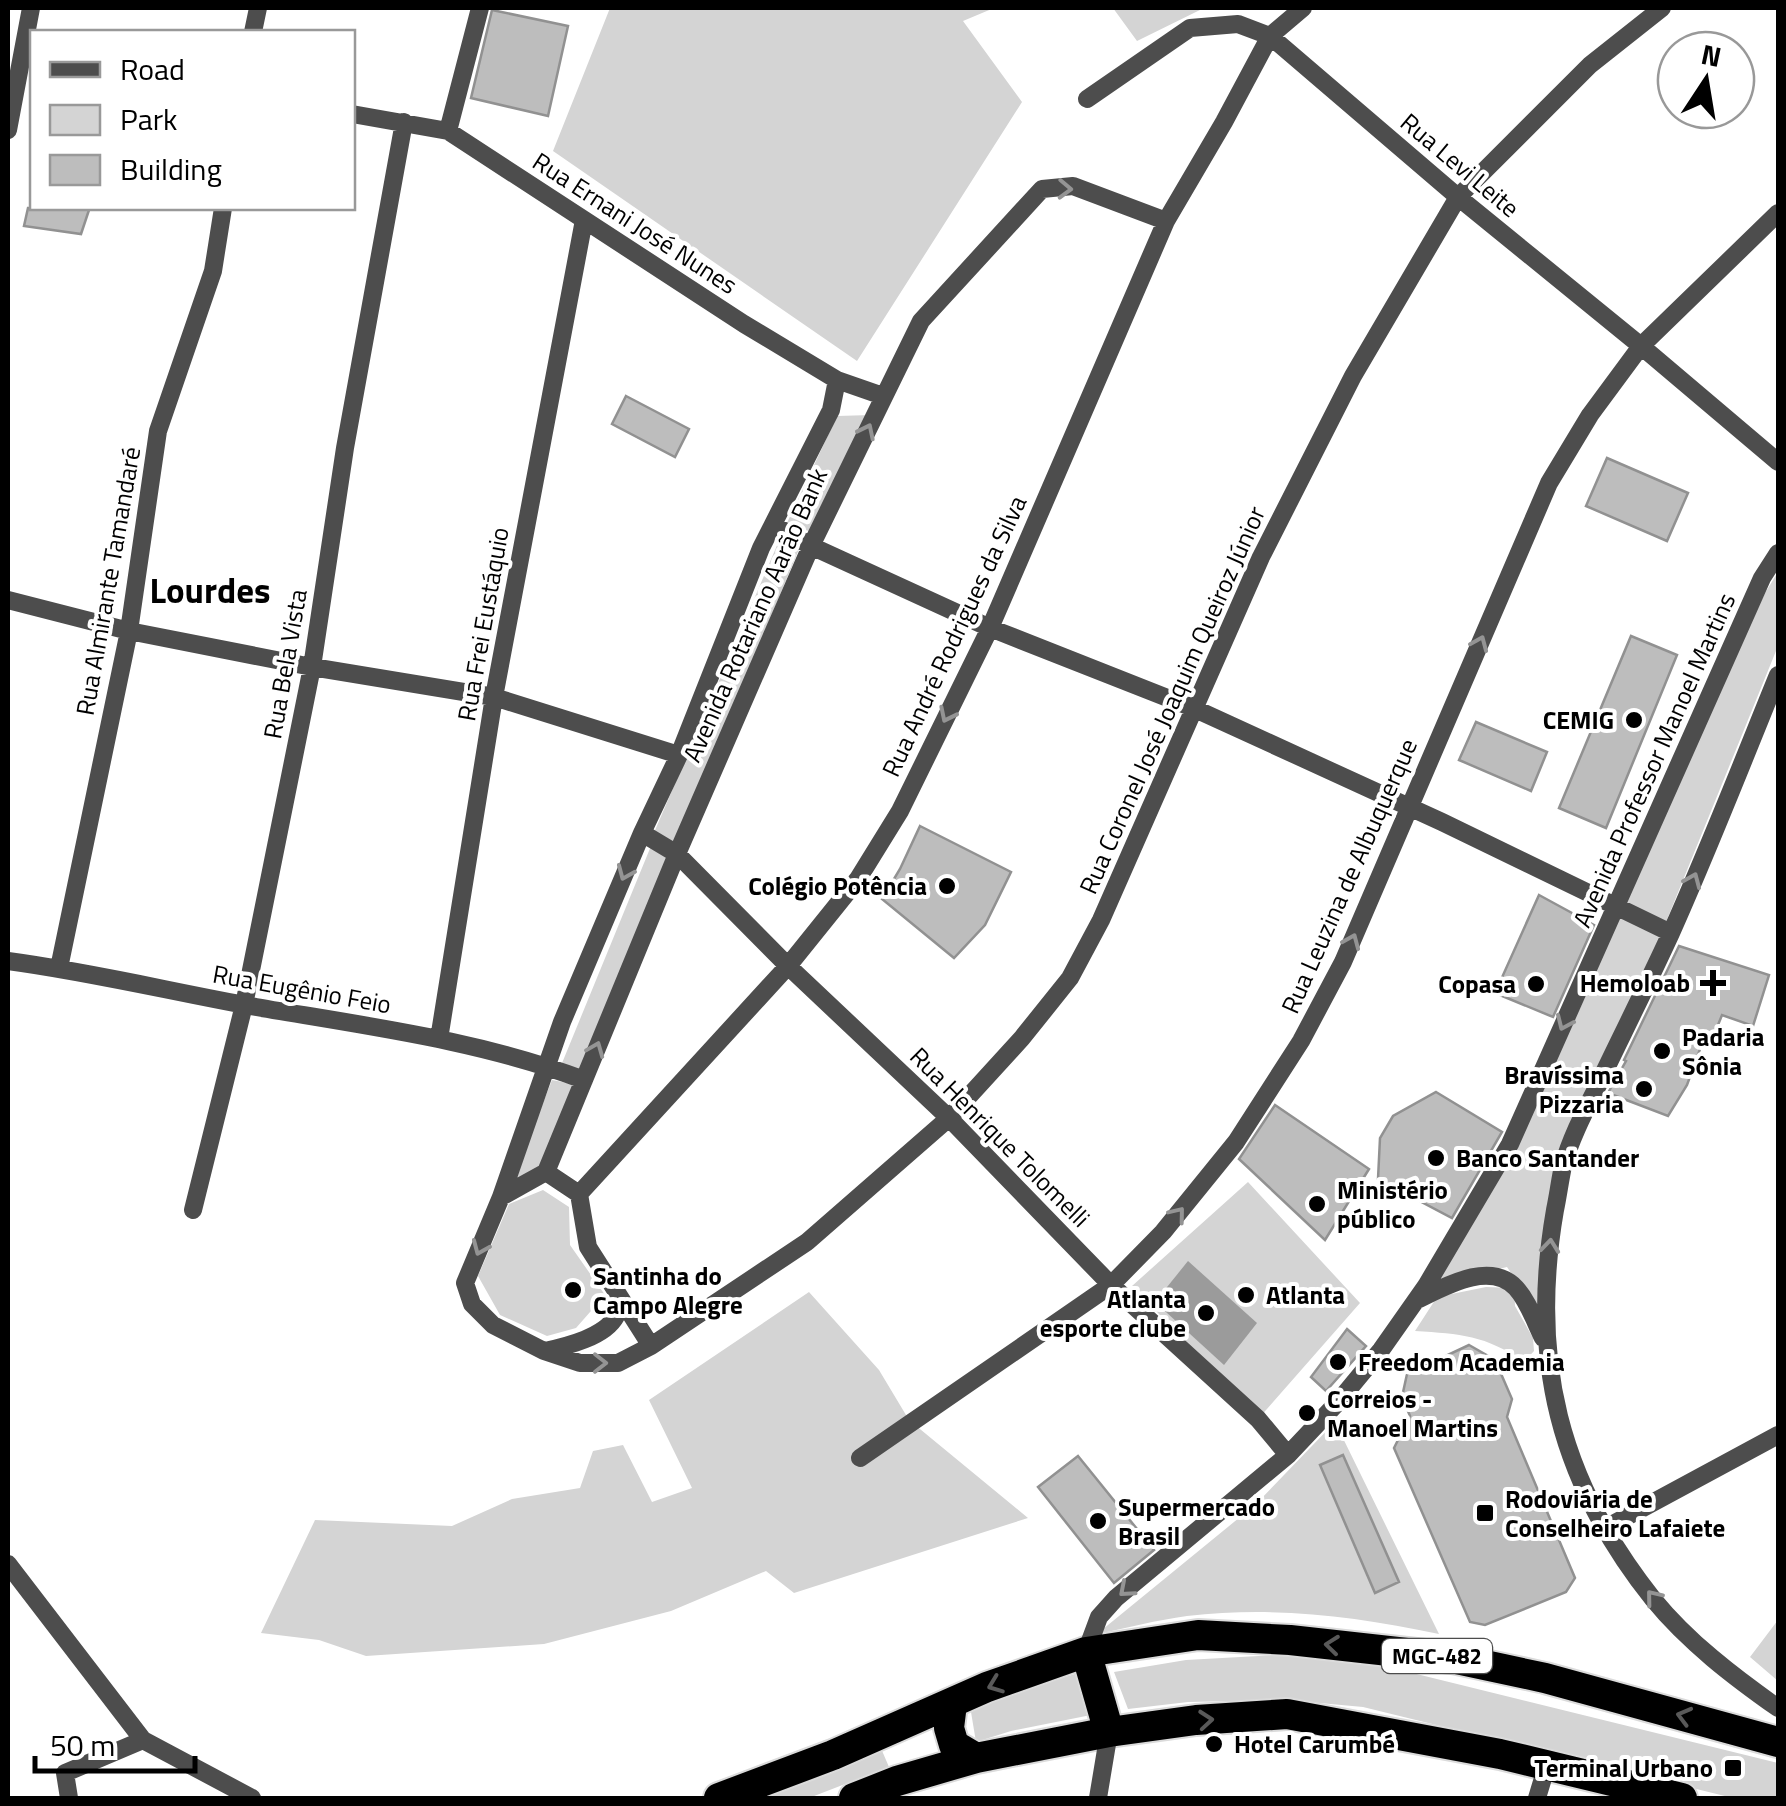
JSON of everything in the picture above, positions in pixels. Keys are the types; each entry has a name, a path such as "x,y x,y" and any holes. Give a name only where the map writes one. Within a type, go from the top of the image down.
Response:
{"highway":[{"name":"MGC-482","path":"719,1798 987,1687 1086,1652 1198,1636 1290,1640 1452,1658 1545,1678 1778,1742"},
{"path":"1086,1652 1110,1732"},
{"path":"952,1704 948,1728 954,1745 976,1758"},
{"path":"854,1798 976,1758 1110,1732 1196,1720 1287,1714 1408,1735 1682,1798"},
{"path":"878,1735 898,1742 904,1756 897,1781"}],"street":[{"path":"8,130 26,60 31,8"},
{"path":"448,130 480,8"},
{"name":"Rua André Rodrigues da Silva","path":"579,1194 788,966 858,879 900,811 990,628 1166,222 1270,36 1303,8"},
{"name":"Rua Coronel José Joaquim Queiroz Júnior","path":"544,1351 580,1363 618,1363 651,1346 807,1242 949,1118 1022,1038 1070,978 1101,920 1261,557 1353,376 1458,197 1590,66 1662,8"},
{"name":"Rua Levi Leite","path":"1087,98 1190,28 1238,24 1270,36 1778,462"},
{"name":"Rua Ernani José Nunes","path":"355,114 448,130 744,324 838,380 884,396"},
{"name":"Rua Bela Vista","path":"193,1210 244,1005 312,667 345,448 404,122"},
{"name":"Avenida Rotariano Aarão Bank","path":"546,1172 677,854 811,546 921,321 1042,189 1073,186 1166,222"},
{"name":"Rua Almirante Tamandaré","path":"59,968 129,631 158,431 213,272 223,210"},
{"name":"Rua Leuzina de Albuquerque","path":"860,1458 1111,1285 1164,1232 1236,1142 1301,1041 1343,962 1549,483 1590,415 1642,346 1778,213"},
{"name":"Rua Frei Eustáquio","path":"439,1040 494,697 584,220"},
{"name":"Avenida Rotariano Aarão Bank","path":"544,1351 493,1325 472,1304 465,1283 501,1197 562,1022 678,755 761,548 831,410 838,380"},
{"path":"772,526 990,628 1193,708 1671,933"},
{"name":"Avenida Professor Manoel Martins","path":"1086,1652 1099,1617 1116,1598 1288,1455 1338,1402 1417,1300 1510,1144 1762,578 1778,552"},
{"path":"8,600 129,631 494,697 678,755"},
{"path":"1778,675 1671,933 1581,1120 1564,1164 1545,1294 1546,1343 1554,1400 1573,1463 1604,1529 1654,1600 1704,1652 1778,1708"},
{"name":"Rua Henrique Tolomelli","path":"642,833 677,854 788,966 949,1118 1111,1285 1258,1419 1288,1455"},
{"name":"Rua Eugênio Feio","path":"8,960 439,1040 546,1066 584,1080"},
{"path":"501,1197 546,1172 579,1194 588,1247 651,1346"},
{"path":"1417,1300 1476,1276 1513,1284 1546,1343"},
{"path":"544,1351 579,1344 600,1330 616,1318 620,1300"},
{"path":"1604,1529 1778,1435"},
{"path":"8,1564 143,1740 252,1798"},
{"path":"1098,1798 1110,1732"},
{"path":"69,1798 65,1774 143,1740"},
{"path":"1538,1798 1547,1766"}],"green space":[{"path":"610,8 994,8 963,21 1022,102 857,361 553,151"},
{"path":"1113,8 1204,8 1137,41"},
{"path":"871,415 809,531 786,525 837,416"},
{"path":"781,536 802,542 675,846 653,835"},
{"path":"1778,572 1778,646 1666,922 1621,902"},
{"path":"651,846 670,856 580,1073 560,1068"},
{"path":"1618,916 1665,936 1576,1120 1540,1316 1507,1267 1427,1286 1533,1109"},
{"path":"552,1080 573,1084 542,1167 510,1187"},
{"name":"Atlanta","path":"1248,1182 1360,1303 1259,1418 1132,1286"},
{"path":"543,1190 569,1207 570,1245 605,1295 576,1328 547,1336 500,1315 478,1276 509,1204"},
{"path":"1486,1287 1514,1288 1515,1306 1533,1338 1534,1351 1524,1362 1497,1346 1472,1338 1415,1331 1437,1297"},
{"path":"809,1292 879,1370 909,1420 1028,1518 794,1593 766,1571 671,1611 544,1644 366,1656 319,1640 261,1633 315,1520 452,1526 512,1499 580,1488 593,1451 623,1445 652,1502 692,1488 649,1400"},
{"path":"1335,1422 1439,1634 1345,1618 1251,1612 1187,1616 1097,1634 1256,1504"},
{"path":"1778,1620 1778,1681 1750,1657"},
{"path":"1293,1654 1376,1664 1778,1763 1778,1798 1733,1798 1363,1707 1287,1700 1188,1702 1128,1709 1114,1672 1186,1660"},
{"path":"1081,1672 1096,1714 976,1742 971,1712 1002,1697"},
{"path":"880,1746 889,1767 809,1798 756,1798"}],"shaded area":[{"name":"Atlanta esporte clube","path":"1188,1261 1257,1323 1224,1365 1155,1302"}],"building":[{"path":"492,10 568,26 548,116 471,98"},
{"path":"28,208 89,210 81,234 24,226"},
{"path":"626,396 689,429 675,457 612,424"},
{"path":"1607,458 1688,493 1667,541 1586,506"},
{"path":"1631,636 1677,655 1606,828 1559,808"},
{"path":"1476,722 1547,752 1531,791 1459,760"},
{"name":"Colégio Potência","path":"920,826 1011,872 985,925 954,958 882,899"},
{"path":"1539,895 1594,925 1553,1017 1495,993"},
{"path":"1679,946 1769,975 1753,1026 1722,1015 1712,1040 1704,1038 1687,1085 1668,1116 1608,1093"},
{"name":"Banco Santander","path":"1436,1092 1502,1132 1452,1218 1378,1179 1380,1138 1393,1116"},
{"name":"Ministério público","path":"1275,1105 1369,1169 1325,1240 1239,1159"},
{"name":"Freedom Academia","path":"1347,1329 1366,1346 1326,1391 1311,1377"},
{"name":"Rodoviária de Conselheiro Lafaiete","path":"1469,1345 1495,1360 1512,1399 1507,1417 1575,1578 1566,1592 1485,1625 1470,1622 1394,1448 1410,1416 1402,1397 1407,1374"},
{"path":"1343,1455 1399,1582 1375,1593 1320,1465"},
{"name":"Supermercado Brasil","path":"1078,1456 1154,1550 1114,1583 1038,1487"}],"place":[{"name":"CEMIG","path":"1634,720"},
{"name":"Colégio Potência","path":"947,886"},
{"name":"Hemoloab","path":"1713,983"},
{"name":"Copasa","path":"1536,984"},
{"name":"Padaria Sônia","path":"1662,1051"},
{"name":"Bravíssima Pizzaria","path":"1644,1089"},
{"name":"Banco Santander","path":"1436,1158"},
{"name":"Ministério público","path":"1317,1204"},
{"name":"Santinha do Campo Alegre","path":"573,1290"},
{"name":"Atlanta","path":"1246,1295"},
{"name":"Atlanta esporte clube","path":"1206,1313"},
{"name":"Freedom Academia","path":"1338,1362"},
{"name":"Correios - Manoel Martins","path":"1307,1413"},
{"name":"Rodoviária de Conselheiro Lafaiete","path":"1485,1513"},
{"name":"Supermercado Brasil","path":"1098,1521"},
{"name":"Hotel Carumbé","path":"1214,1744"},
{"name":"Terminal Urbano","path":"1733,1768"}],"district":[{"name":"Lourdes","path":"210,590"}]}
